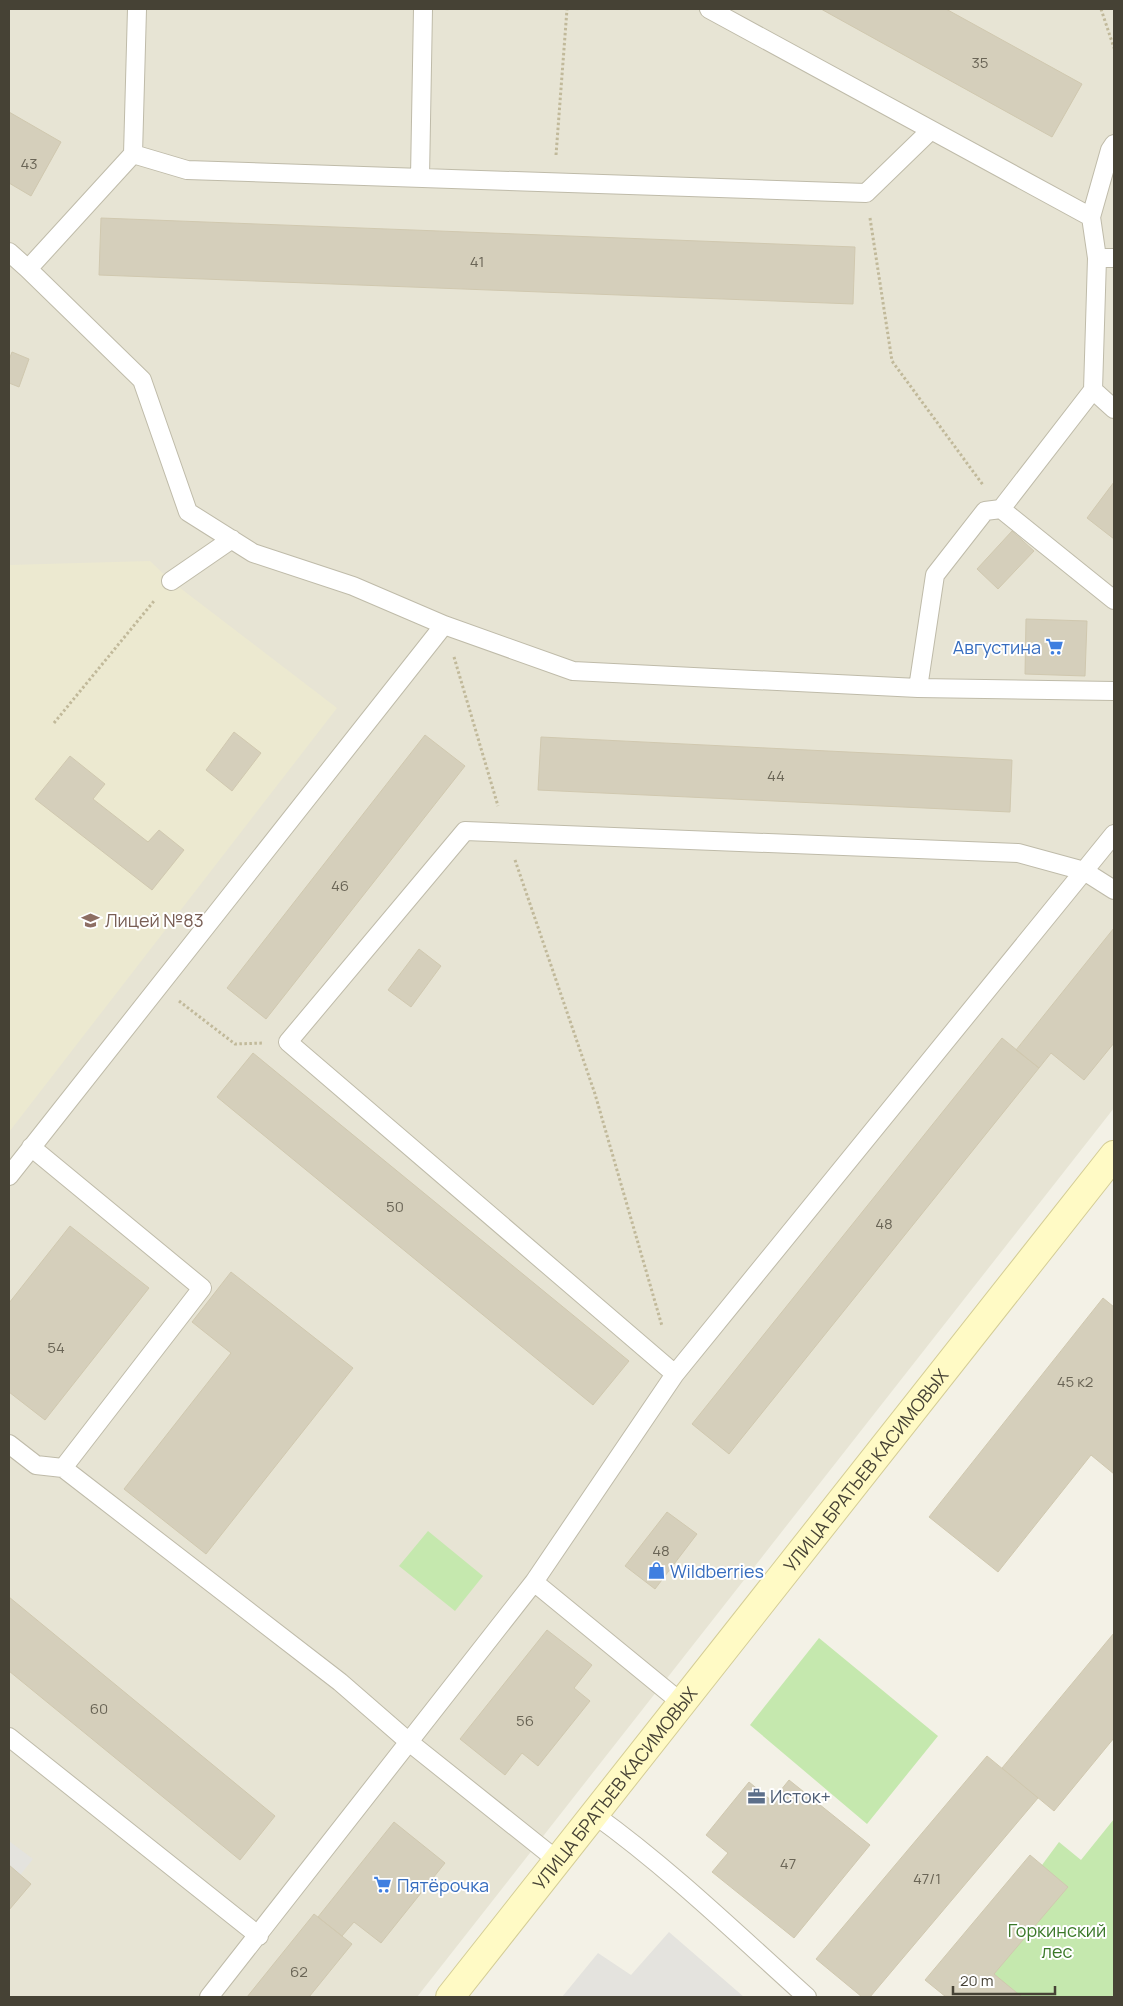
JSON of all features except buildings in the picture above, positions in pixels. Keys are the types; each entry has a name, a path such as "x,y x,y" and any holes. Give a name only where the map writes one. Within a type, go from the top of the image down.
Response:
{"street":[{"name":"УЛИЦА БРАТЬЕВ КАСИМОВЫХ","path":"450,1997 683,1704 1114,1155"}],"lane":[{"path":"28,269 134,154 137,9"},
{"path":"420,178 422,9"},
{"path":"709,9 1091,217"},
{"path":"134,154 187,170 866,193 931,130"},
{"path":"918,688 935,575 985,511 1001,509 1093,390 1106,258 1091,217 1110,150 1114,144"},
{"path":"9,252 142,380 188,512 253,553 353,586 444,625 573,671 918,688 1114,691"},
{"path":"1093,390 1114,409"},
{"path":"1001,509 1114,600"},
{"path":"171,581 232,539"},
{"path":"9,1176 444,625"},
{"path":"675,1374 288,1042 465,831 1018,853 1084,871 1114,890"},
{"path":"209,1997 259,1936 534,1582 675,1374 1114,834"},
{"path":"31,1147 202,1288 62,1468"},
{"path":"9,1444 36,1465 62,1468 340,1682 409,1742 558,1862"},
{"path":"534,1582 683,1704"},
{"path":"9,1737 259,1936"},
{"path":"594,1815 617,1831 807,1997"}],"path":[{"path":"554,182 567,9"},
{"path":"1101,9 1114,48"},
{"path":"866,193 892,361 1001,509"},
{"path":"54,723 171,581"},
{"path":"444,625 506,832 594,1094 662,1327"},
{"path":"194,1012 235,1044 288,1042"}],"shaded area":[{"path":"9,9 1114,9 1114,1108 417,1997 9,1997"},
{"name":"Лицей №83","path":"150,561 171,581 337,708 9,1132 9,565"},
{"path":"9,1841 33,1859 9,1889"},
{"path":"669,1932 744,1997 562,1997 598,1953 631,1975"}],"green space":[{"path":"428,1531 483,1576 455,1611 399,1566"},
{"path":"819,1638 938,1736 867,1824 750,1725"},
{"name":"Горкинский лес","path":"1114,1819 1114,1997 1013,1997 975,1956 1059,1842 1081,1860"}],"place":[{"name":"Августина","path":"1055,647"},
{"name":"Лицей №83","path":"91,920"},
{"name":"Wildberries","path":"656,1571"},
{"name":"Исток+","path":"756,1796"},
{"name":"Пятёрочка","path":"383,1885"}]}
